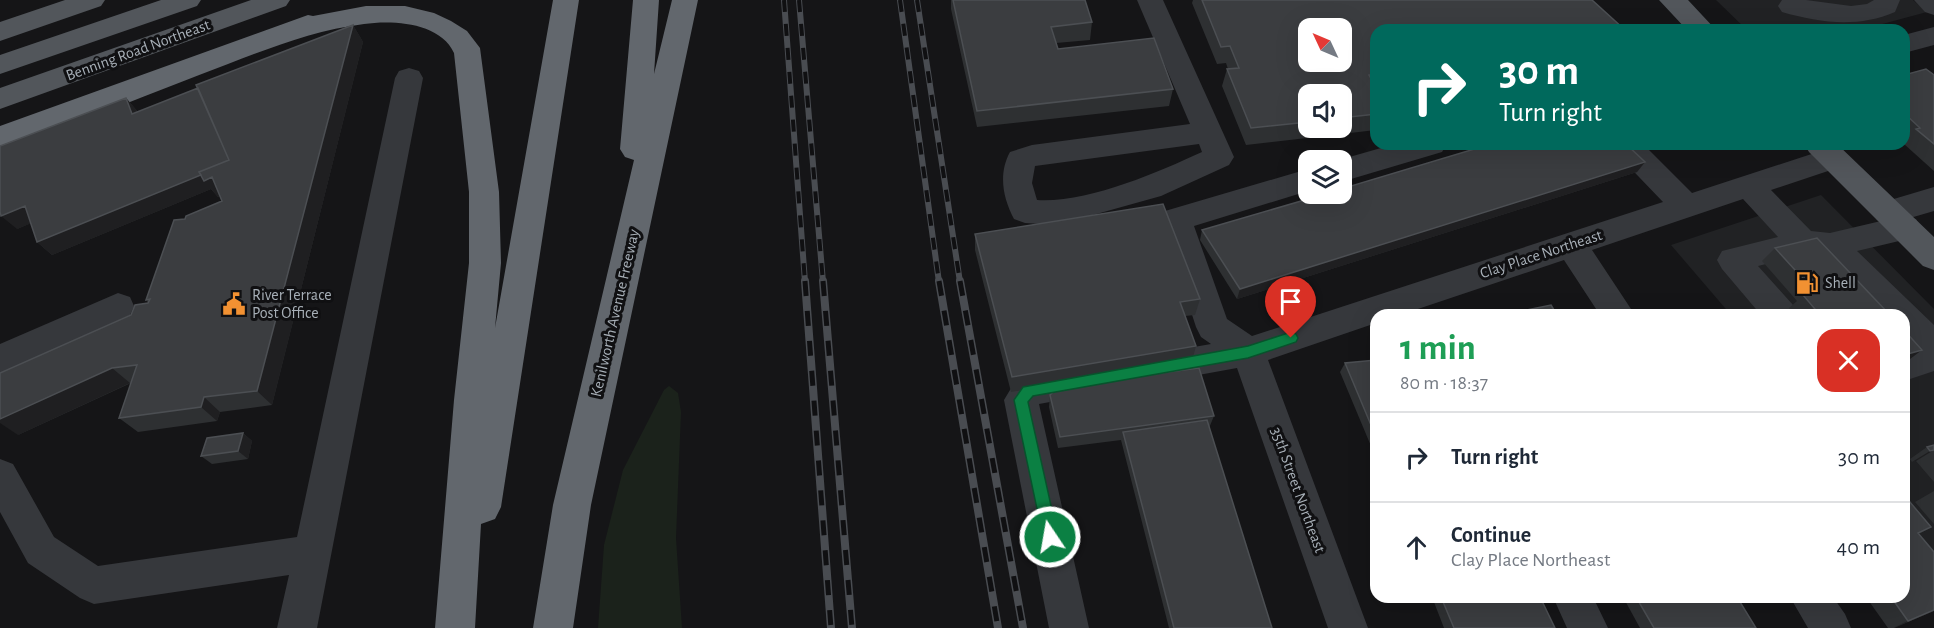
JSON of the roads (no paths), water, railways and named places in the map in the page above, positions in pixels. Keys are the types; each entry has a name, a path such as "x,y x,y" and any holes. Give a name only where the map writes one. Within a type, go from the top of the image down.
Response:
{"highway":[{"path":"0,137 377,0"},
{"path":"466,628 482,511 566,0"},
{"path":"624,273 646,0"},
{"name":"Kenilworth Avenue Freeway","path":"553,628 572,505 685,0"},
{"path":"288,32 346,17 387,13 410,14 455,34 468,53 484,192 485,263 471,400 455,628"}],"main road":[{"path":"0,32 92,0"},
{"name":"Benning Road Northeast","path":"0,65 188,0"},
{"name":"Benning Road Northeast","path":"0,99 277,0"},
{"path":"1672,0 1697,24"},
{"path":"1826,151 1934,257"}],"street":[{"path":"1150,0 1214,144"},
{"path":"1787,3 1833,14 1858,16 1872,13 1886,6 1887,0"},
{"path":"1926,0 1934,6"},
{"path":"1787,3 1812,24"},
{"path":"1910,43 1934,36"},
{"path":"297,628 409,78"},
{"path":"1214,144 1150,188 1057,213 1025,210 1017,183 1021,160 1032,156 1214,144"},
{"path":"1352,168 1412,150"},
{"path":"1631,150 1686,206"},
{"name":"Clay Place Northeast","path":"1408,309 1423,305 1570,244 1749,186 1826,151"},
{"path":"1248,352 1214,327 1176,219 1298,183"},
{"path":"1749,186 1895,309"},
{"path":"1776,309 1733,260 1817,244 1897,220 1934,199"},
{"path":"1570,244 1614,309"},
{"path":"0,360 118,306"},
{"name":"Clay Place Northeast","path":"1069,628 1021,400 1028,391 1248,352 1370,319"},
{"path":"1910,323 1934,347"},
{"name":"35th Street Northeast","path":"1248,352 1348,628"},
{"path":"1910,365 1934,357"},
{"path":"0,476 41,550 94,585 312,553"},
{"path":"1575,603 1588,628"},
{"path":"1814,603 1831,628"}],"railway":[{"path":"784,0 805,282"},
{"path":"799,0 823,282"},
{"path":"900,0 939,282"},
{"path":"917,0 960,282"},
{"path":"805,281 831,628"},
{"path":"823,281 852,628"},
{"path":"939,281 998,628"},
{"path":"960,281 1023,628"}],"place":[{"name":"Shell","path":"1807,283"},
{"name":"River Terrace Post Office","path":"234,304"}]}
